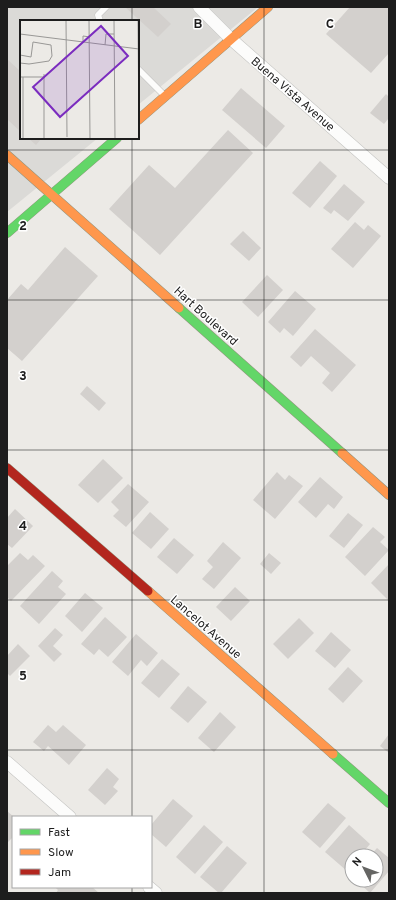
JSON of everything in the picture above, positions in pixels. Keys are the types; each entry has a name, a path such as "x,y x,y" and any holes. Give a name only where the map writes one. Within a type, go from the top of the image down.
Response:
{"street":[{"name":"Buena Vista Avenue","path":"199,7 231,39 389,178"},
{"path":"139,119 268,7"},
{"path":"7,233 117,139"},
{"name":"Hart Boulevard","path":"7,155 389,495"},
{"name":"Lancelot Avenue","path":"7,468 389,803"},
{"path":"7,762 69,816"}],"lane":[{"path":"100,20 98,15 106,7"},
{"path":"139,70 165,96"}],"shaded area":[{"path":"7,7 258,7 139,104 139,20 20,20 20,139 97,139 7,212"}],"building":[{"path":"125,7 153,7 171,24 158,37"},
{"path":"350,7 389,7 389,53 371,73 326,34"},
{"path":"7,59 20,71 20,131 7,119"},
{"path":"241,88 285,126 266,148 222,110"},
{"path":"386,94 389,97 389,118 384,124 370,113"},
{"path":"228,130 253,153 160,255 109,209 149,165 175,188"},
{"path":"29,139 41,139 36,145"},
{"path":"320,161 337,176 310,208 292,193"},
{"path":"344,184 365,202 348,221 334,210 331,214 323,208"},
{"path":"355,222 364,230 368,225 381,236 353,268 331,249"},
{"path":"243,231 261,248 249,261 230,244"},
{"path":"65,247 98,276 22,361 7,348 7,300 21,284 28,290"},
{"path":"267,275 283,290 258,317 242,302"},
{"path":"295,291 316,309 293,336 284,328 280,333 268,322"},
{"path":"315,329 356,365 332,392 322,383 330,373 311,356 301,367 290,357"},
{"path":"87,386 106,403 99,411 80,394"},
{"path":"103,459 123,478 98,503 78,485"},
{"path":"277,472 285,480 289,475 303,486 275,519 253,500"},
{"path":"320,477 343,497 334,509 328,504 316,518 298,502"},
{"path":"128,484 149,502 126,527 113,516 119,510 111,502"},
{"path":"15,509 33,526 12,548 7,544 7,518"},
{"path":"150,512 169,529 151,549 132,533"},
{"path":"348,513 363,525 344,548 329,536"},
{"path":"373,527 385,537 380,542 389,550 365,576 345,557"},
{"path":"174,538 194,555 177,574 157,557"},
{"path":"223,542 241,558 214,589 202,579 213,567 207,561"},
{"path":"20,553 28,560 33,555 45,566 11,601 7,597 7,566"},
{"path":"269,553 281,563 271,574 260,564"},
{"path":"389,564 389,601 371,583"},
{"path":"52,571 63,581 58,587 66,594 39,624 20,606"},
{"path":"235,587 250,601 231,621 216,607"},
{"path":"85,593 103,608 82,632 65,616"},
{"path":"105,617 127,637 108,657 99,649 94,655 81,644"},
{"path":"299,618 314,633 288,659 273,644"},
{"path":"55,628 63,635 53,646 62,654 54,662 38,646"},
{"path":"331,632 351,650 335,668 315,651"},
{"path":"136,634 158,653 147,666 141,660 128,676 112,662"},
{"path":"18,644 30,656 10,676 7,673 7,656"},
{"path":"162,659 180,674 159,698 141,683"},
{"path":"348,667 363,681 343,703 328,689"},
{"path":"188,686 207,702 188,723 170,708"},
{"path":"220,712 236,727 214,752 198,738"},
{"path":"48,725 56,732 63,725 86,745 69,765 48,746 44,751 33,742"},
{"path":"389,734 389,753 380,746"},
{"path":"107,768 119,779 113,787 118,791 105,805 88,790"},
{"path":"173,799 193,816 166,847 152,835 152,824"},
{"path":"328,803 346,818 320,848 302,832"},
{"path":"7,811 13,816 12,838 7,843"},
{"path":"204,825 223,842 195,874 176,857"},
{"path":"349,825 370,844 367,848 344,848 344,868 325,852"},
{"path":"227,846 247,863 221,893 219,893 200,877"},
{"path":"384,854 389,858 389,871 384,877"},
{"path":"56,888 93,888 99,893 56,893 58,890"},
{"path":"365,888 374,888 370,893"}],"traffic: fast":[{"path":"7,233 116,139"},
{"path":"179,308 342,453"},
{"path":"333,754 389,803"}],"traffic: slow":[{"path":"139,119 268,7"},
{"path":"7,155 179,308"},
{"path":"342,453 389,495"},
{"path":"148,591 333,754"}],"traffic: jam":[{"path":"7,468 148,591"}]}
